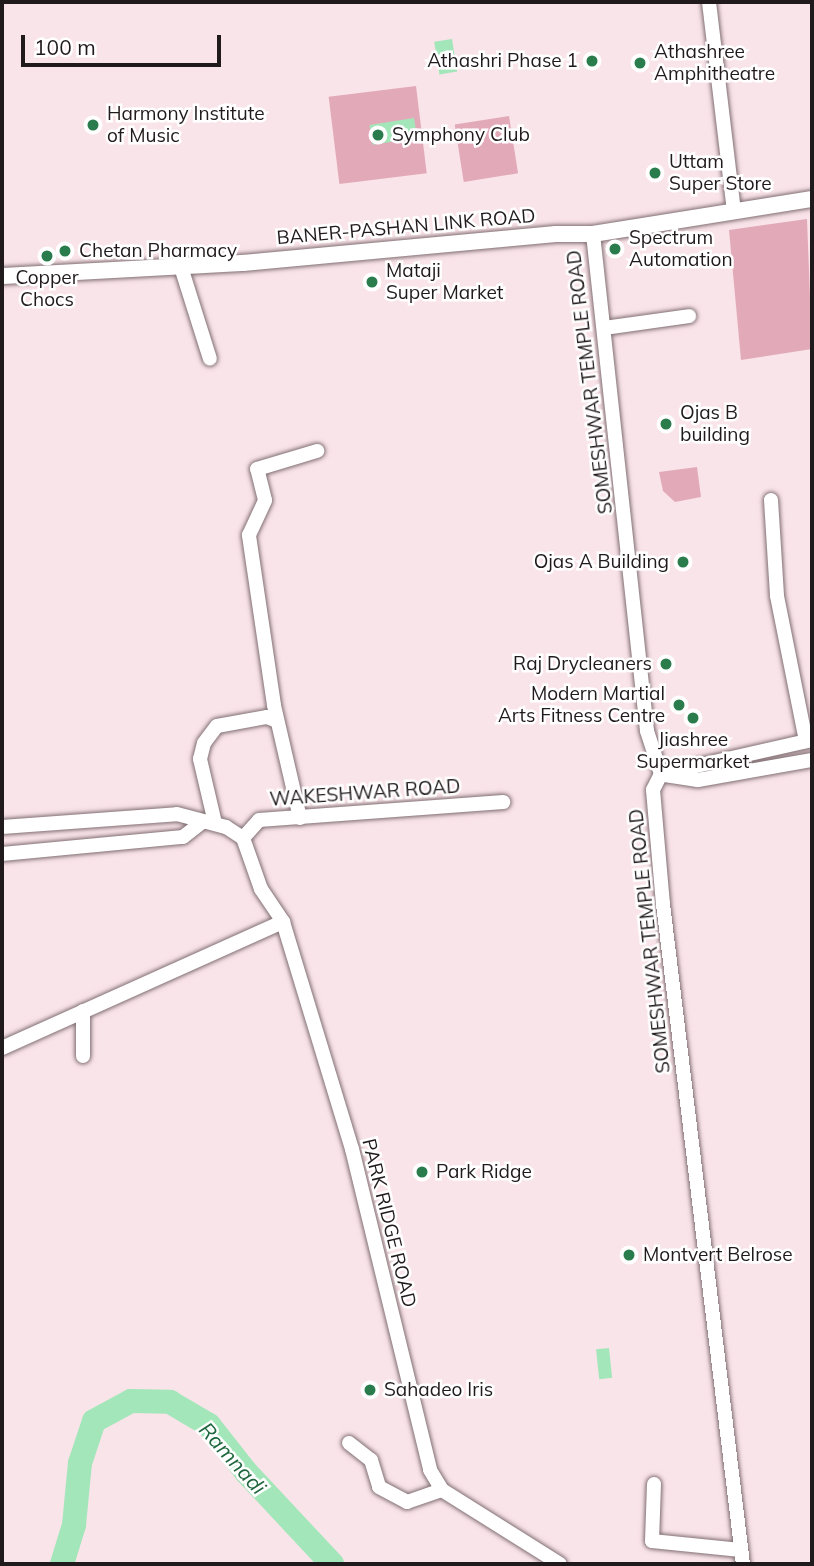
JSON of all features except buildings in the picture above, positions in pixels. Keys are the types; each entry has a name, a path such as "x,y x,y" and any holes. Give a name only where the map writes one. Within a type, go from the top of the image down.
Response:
{"street":[{"path":"709,2 734,212"},
{"name":"BANER-PASHAN LINK ROAD","path":"2,276 181,268 593,234 812,200"},
{"name":"SOMESHWAR TEMPLE ROAD","path":"593,234 647,731 661,774 653,790 663,904 742,1557"},
{"path":"181,268 210,359"},
{"path":"604,328 689,316"},
{"path":"300,818 277,721 248,535 265,500 257,469 317,451"},
{"path":"661,774 809,740 777,596 771,500"},
{"path":"209,822 201,758 204,743 217,726 267,717 277,721"},
{"path":"661,774 698,780 812,760"},
{"name":"WAKESHWAR ROAD","path":"243,838 258,820 503,802"},
{"path":"209,822 183,837 5,854 4,827 177,814 209,822 243,838"},
{"name":"PARK RIDGE ROAD","path":"243,838 261,889 283,922 352,1149 430,1469 442,1490"},
{"path":"2,1048 283,922"},
{"path":"83,1011 83,1056"},
{"path":"349,1443 371,1460 379,1487 407,1502 442,1490 560,1564"},
{"path":"654,1484 652,1541 742,1557"}],"shaded area":[{"path":"452,39 457,72 439,74 434,42"},
{"name":"Symphony Club","path":"416,86 427,173 339,184 329,97"},
{"path":"509,116 518,173 464,182 455,125"},
{"path":"414,118 417,138 373,145 370,125"},
{"path":"807,219 812,349 741,360 729,230"},
{"path":"697,467 701,497 675,502 663,491 659,472"},
{"path":"609,1348 612,1378 599,1379 596,1349"}],"waterway":[{"name":"Ramnadi","path":"62,1564 74,1525 80,1463 94,1421 131,1401 170,1402 209,1425 246,1472 332,1564"}],"place":[{"name":"Athashri Phase 1","path":"592,61"},
{"name":"Athashree Amphitheatre","path":"640,63"},
{"name":"Harmony Institute of Music","path":"93,125"},
{"name":"Symphony Club","path":"378,135"},
{"name":"Uttam Super Store","path":"655,173"},
{"name":"Spectrum Automation","path":"615,249"},
{"name":"Chetan Pharmacy","path":"65,251"},
{"name":"Copper Chocs","path":"47,256"},
{"name":"Mataji Super Market","path":"372,282"},
{"name":"Ojas B building","path":"666,424"},
{"name":"Ojas A Building","path":"683,562"},
{"name":"Raj Drycleaners","path":"666,664"},
{"name":"Modern Martial Arts Fitness Centre","path":"679,705"},
{"name":"Jiashree Supermarket","path":"693,718"},
{"name":"Park Ridge","path":"422,1172"},
{"name":"Montvert Belrose","path":"629,1255"},
{"name":"Sahadeo Iris","path":"370,1390"}]}
